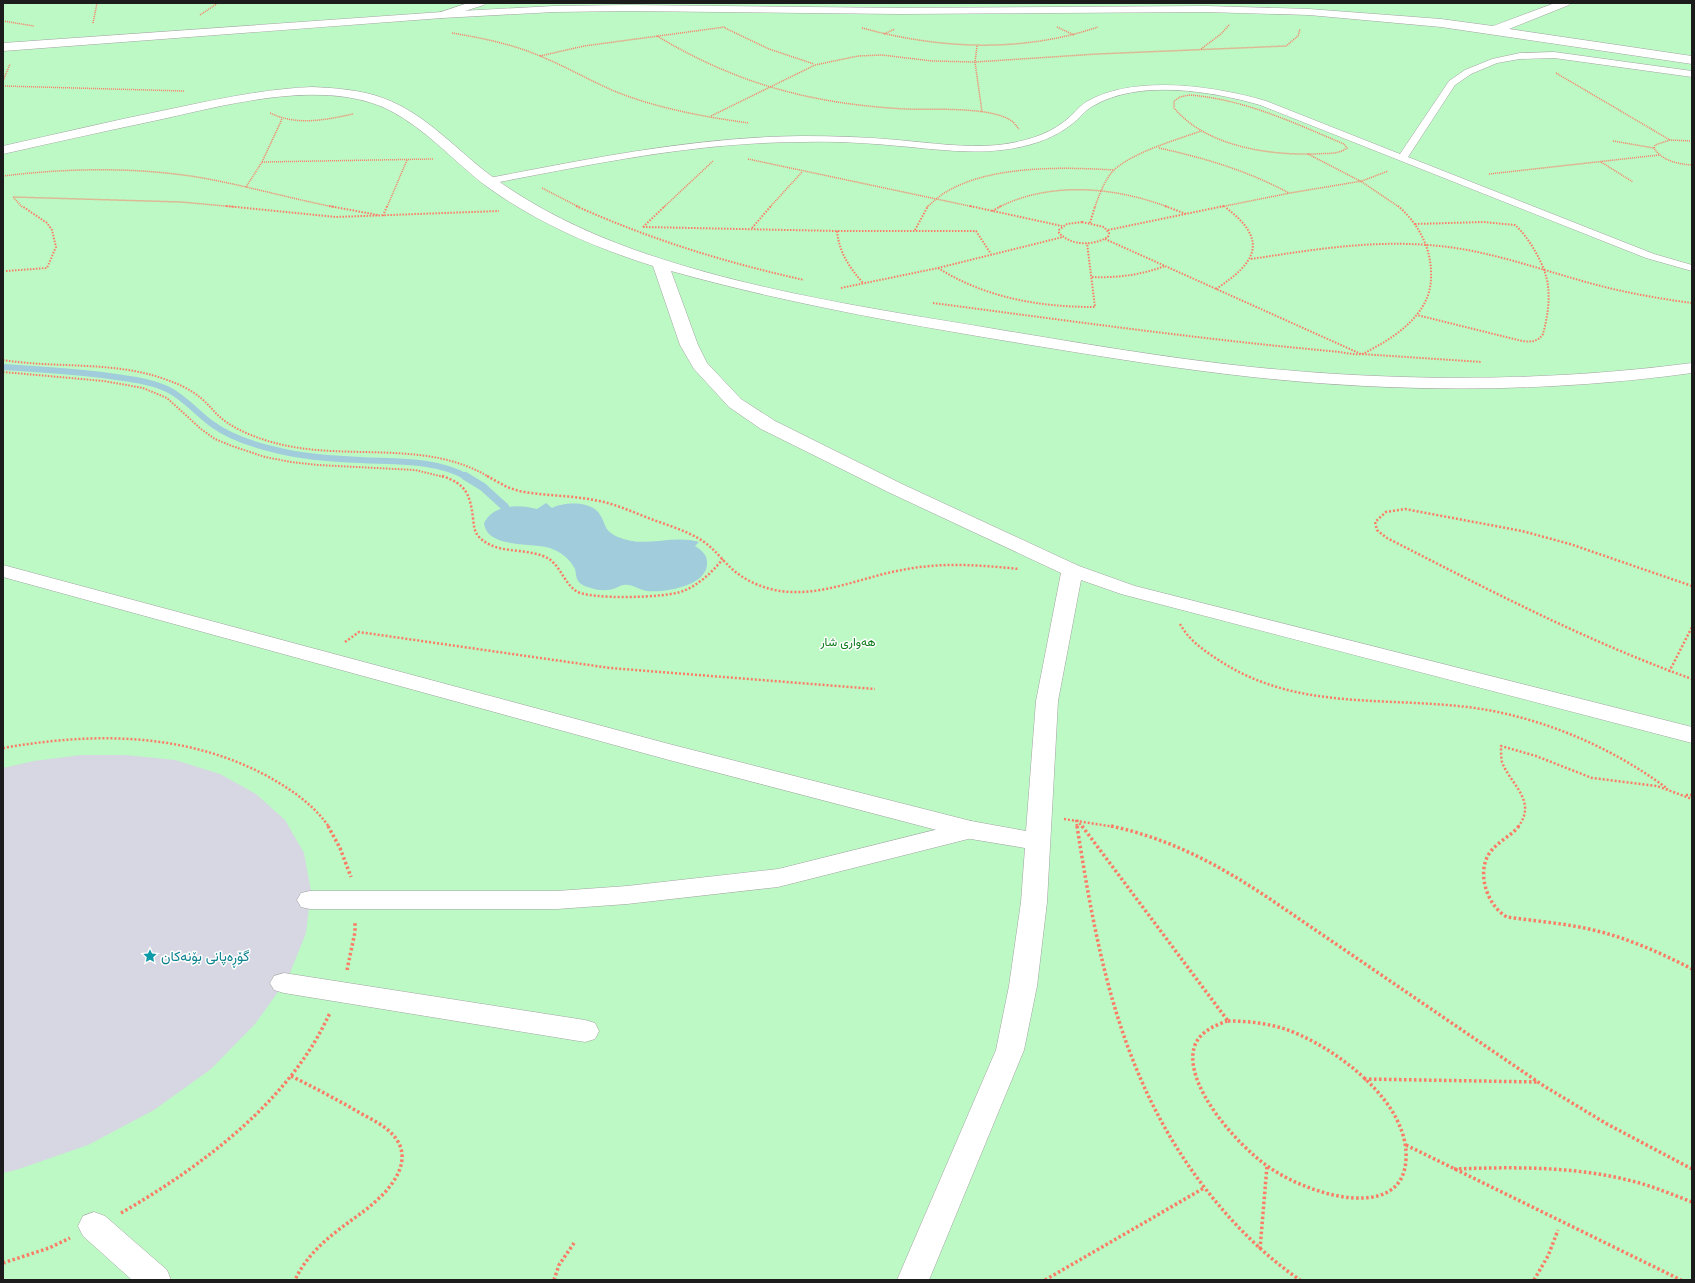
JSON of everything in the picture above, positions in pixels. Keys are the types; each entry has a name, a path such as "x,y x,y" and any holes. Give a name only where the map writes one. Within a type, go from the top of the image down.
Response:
{"street":[{"path":"442,15 480,3"},
{"path":"1495,30 1565,3"},
{"path":"3,47 442,15 554,9 623,8 900,12 1111,8 1256,9 1377,17 1495,30 1692,60"},
{"path":"3,150 185,110 268,94 307,91 343,93 377,99 393,106 419,124 489,181 535,210 581,234 660,263 792,298 876,314 1154,359 1248,372 1360,380 1484,383 1537,382 1633,376 1692,368"},
{"path":"660,263 690,345 697,358 716,384 735,403 768,425 896,488 1072,570 1128,590 1692,735"},
{"path":"3,570 669,752 971,830 1038,842"},
{"path":"913,1280 1010,1050 1023,986 1034,902 1047,701 1072,570"},
{"path":"310,900 557,900 642,893 778,878 971,830"},
{"path":"284,983 339,993 585,1031"},
{"path":"94,1226 155,1280"}],"lane":[{"path":"1408,159 1452,83 1468,72 1486,64 1506,58 1526,55 1561,56 1692,74"},
{"path":"489,181 653,151 757,139 854,140 967,149 1003,147 1030,141 1059,130 1073,120 1084,107 1100,99 1122,93 1162,88 1199,90 1225,93 1249,99 1408,159 1650,256 1692,268"}],"path":[{"path":"3,21 35,26"},
{"path":"1200,49 1221,34 1230,24"},
{"path":"540,56 584,46 731,26"},
{"path":"856,26 917,41 977,46 1013,44 1055,39 1084,33 1101,26"},
{"path":"724,27 769,49 815,65"},
{"path":"710,117 815,65 841,58 874,55 932,61 975,62 1097,54 1286,46 1298,36 1300,27"},
{"path":"446,32 498,42 540,56 584,78 636,99 710,117 749,123"},
{"path":"657,36 703,62 768,87 855,104 908,109 982,112 1009,120 1019,127 1018,132"},
{"path":"977,46 975,62 982,112"},
{"path":"1526,55 1670,140"},
{"path":"3,86 185,91"},
{"path":"268,94 265,107 267,110 282,119 301,121 320,120 393,106"},
{"path":"1184,95 1198,95 1240,103 1344,144 1347,147 1346,150 1340,152 1308,154 1275,151 1246,147 1222,140 1202,131 1176,110 1174,104 1176,99 1184,95"},
{"path":"246,187 262,162 282,119"},
{"path":"1090,222 1101,192 1114,170 1157,148 1202,131"},
{"path":"1614,140 1654,148"},
{"path":"1654,148 1658,143 1670,140 1692,141"},
{"path":"1157,148 1222,164 1267,181 1290,193"},
{"path":"1654,148 1659,156"},
{"path":"1062,226 1059,233 1063,237 1075,242 1087,243 1105,239 1361,354 1379,346 1400,332 1417,315 1427,301 1431,289 1431,264 1428,245 1415,224 1389,200 1362,181 1308,154"},
{"path":"1455,178 1659,156 1676,162 1692,165"},
{"path":"262,162 406,160 459,157"},
{"path":"743,158 1062,226 1074,222 1090,222 1108,230 1290,193 1362,181 1408,159"},
{"path":"715,159 643,227 752,228 837,231 976,230 991,254"},
{"path":"384,216 406,160"},
{"path":"1600,162 1633,182"},
{"path":"915,230 922,211 956,186 971,181 1013,171 1072,167 1114,170"},
{"path":"3,176 65,170 129,170 182,175 246,187 332,207 384,216"},
{"path":"752,228 802,171"},
{"path":"522,175 543,189 571,204 615,224 666,243 718,258 810,281"},
{"path":"991,211 1006,203 1031,194 1064,190 1101,192 1143,199 1186,214"},
{"path":"6,271 47,268 56,247 52,230 47,223 24,209 13,197 181,202 336,217 535,210"},
{"path":"1216,289 1238,274 1250,259 1253,251 1253,243 1249,230 1241,219 1225,207"},
{"path":"1415,224 1500,222 1513,224 1519,228 1529,241 1543,269 1548,283 1548,312 1542,336 1534,341 1522,341 1417,315"},
{"path":"1105,239 1109,233 1108,230"},
{"path":"837,231 842,255 854,274 863,283"},
{"path":"849,289 841,288 938,268 1063,237"},
{"path":"938,268 955,279 994,293 1026,302 1071,308 1095,307 1087,243"},
{"path":"1250,259 1365,243 1428,245 1488,254 1639,295 1692,303"},
{"path":"1092,277 1127,277 1146,273 1165,266"},
{"path":"932,303 1230,341 1361,354 1486,362"},
{"path":"3,360 48,365 131,368 177,384 203,400 221,418 232,425 278,444 325,451 413,455 437,458 456,462 475,469 502,485 517,491 553,497 588,499 605,502 703,541 713,547 729,566 750,581 766,588 793,592 832,586 899,570 923,566 966,564 1020,569"},
{"path":"3,372 136,385 171,401 200,428 216,439 251,452 279,460 327,465 407,469 440,475 462,485 467,490 474,528 478,536 484,541 508,550 535,554 550,559 557,565 574,589 592,596 646,596 680,593 706,577 723,559"},
{"path":"1692,586 1570,544 1522,531 1405,509 1386,512 1375,522 1375,526 1378,531 1387,538 1584,637 1669,672 1692,679"},
{"path":"1186,605 1180,616 1180,621 1181,626 1188,635 1212,657 1228,667 1262,682 1304,695 1466,707 1494,711 1567,733 1606,748 1626,759 1669,790"},
{"path":"1669,672 1692,627"},
{"path":"324,658 359,632 610,668 875,689"},
{"path":"3,748 65,740 120,738 170,742 217,753 259,769 294,791 323,819 343,852 354,890 355,901 355,932 346,978 324,1026 291,1076 245,1124 189,1170 123,1212 49,1248 3,1263"},
{"path":"1692,800 1669,790 1643,784 1592,778 1536,756 1500,746 1502,761 1520,790 1525,809 1521,825 1516,831 1493,847 1485,861 1483,870 1490,899 1494,908 1499,913 1507,917 1588,929 1604,933 1658,952 1692,969"},
{"path":"1683,795 1692,795"},
{"path":"1039,816 1076,820 1148,836 1175,845 1213,863 1285,909 1538,1082 1643,1144 1692,1170"},
{"path":"1076,820 1228,1021"},
{"path":"1076,820 1084,870 1106,979 1128,1048 1144,1089 1191,1171 1204,1188 1241,1231 1260,1249 1300,1280"},
{"path":"1228,1021 1269,1024 1301,1036 1337,1058 1363,1079 1374,1089 1395,1116 1406,1145 1406,1168 1400,1183 1387,1193 1366,1198 1346,1197 1325,1193 1296,1181 1268,1166 1229,1130 1215,1112 1198,1078 1193,1062 1194,1048 1199,1038 1207,1030 1218,1024 1228,1021"},
{"path":"291,1076 382,1126 399,1141 402,1151 399,1172 394,1182 374,1203 316,1247 301,1268 295,1280"},
{"path":"1363,1079 1538,1082"},
{"path":"1406,1145 1681,1280"},
{"path":"1260,1249 1268,1166"},
{"path":"1454,1169 1538,1168 1594,1173 1628,1180 1692,1202"},
{"path":"1045,1280 1204,1188"},
{"path":"1534,1280 1542,1270 1558,1230"},
{"path":"554,1280 559,1265 574,1243"}],"green space":[{"name":"هەواری شار","path":"3,3 1692,3 1692,1280 3,1280"}],"shaded area":[{"name":"گۆڕەپانی بۆنەکان","path":"81,755 125,755 175,760 220,774 256,794 285,820 304,853 311,891 306,933 288,978 255,1024 211,1069 154,1110 88,1145 16,1170 3,1173 3,768 34,761"}],"water":[{"path":"546,503 552,508 569,504 582,504 594,508 601,516 609,532 628,540 648,542 689,540 699,542 695,546 705,554 707,562 706,570 701,577 693,582 664,591 647,591 626,585 610,590 597,590 582,585 578,581 573,565 565,556 558,552 542,546 501,541 493,537 487,531 484,523 488,517 500,509 523,506 537,509"}],"waterway":[{"path":"3,367 52,370 143,381 173,392 219,429 259,446 318,457 350,460 415,462 441,467 466,476"},
{"path":"466,476 483,487 505,507"}],"place":[{"name":"گۆڕەپانی بۆنەکان","path":"150,956"}]}
